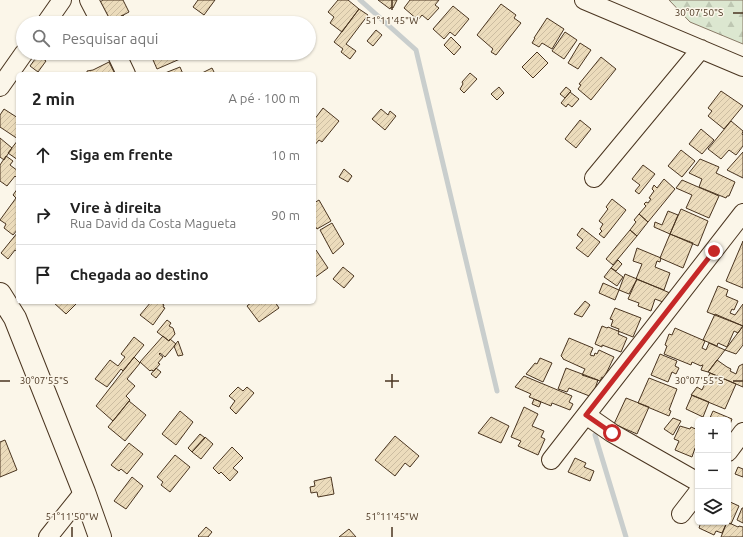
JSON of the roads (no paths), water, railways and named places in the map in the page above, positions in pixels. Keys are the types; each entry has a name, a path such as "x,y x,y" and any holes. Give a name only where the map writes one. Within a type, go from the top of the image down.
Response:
{"main road":[{"path":"0,294 15,318 84,492 100,537"}],"street":[{"path":"51,16 62,0"},
{"path":"89,0 97,16"},
{"path":"584,0 743,67"},
{"path":"594,178 701,49"},
{"path":"0,87 19,60"},
{"path":"119,60 125,72"},
{"path":"551,460 743,213"},
{"path":"586,415 612,433 695,480"},
{"path":"731,448 743,432"},
{"path":"48,537 84,492"},
{"path":"681,514 695,496"}],"waterway":[{"path":"360,0 416,50 497,391"},
{"path":"595,435 626,537"}]}
